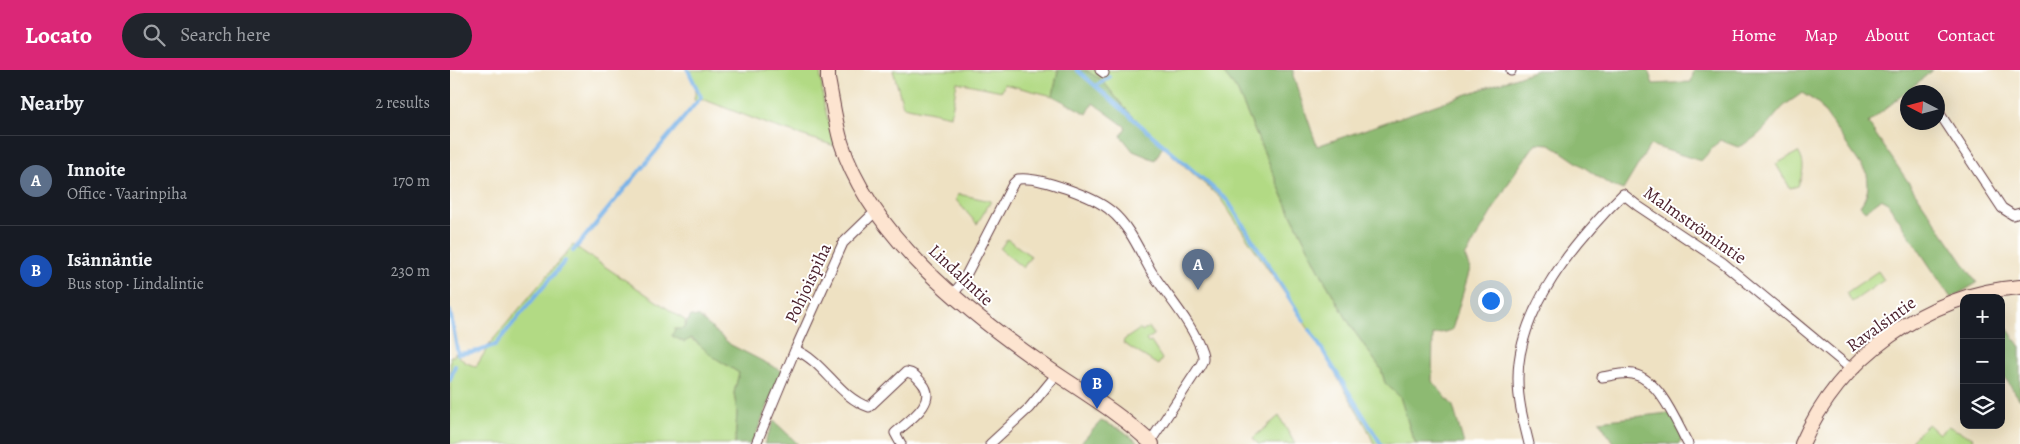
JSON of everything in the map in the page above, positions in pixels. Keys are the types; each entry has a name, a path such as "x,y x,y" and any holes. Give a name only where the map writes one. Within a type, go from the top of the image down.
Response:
{"street":[{"name":"Lindalintie","path":"828,70 828,79 842,143 854,172 876,211 909,251 952,295 997,333 1125,420 1151,443"},
{"path":"1945,122 2002,208 2013,215 2020,213"},
{"path":"952,295 962,283 1013,184 1018,180 1037,179 1088,196 1110,209 1123,222 1151,270 1196,338 1202,353 1203,360 1200,366 1151,443"},
{"name":"Malmströmintie","path":"1529,444 1518,398 1518,378 1523,337 1540,298 1572,252 1624,194 1638,206 1722,262 1851,369"},
{"name":"Pohjoispiha","path":"756,444 795,350 843,243 876,211"},
{"name":"Ravalsintie","path":"1802,444 1820,407 1851,369 1875,347 1927,313 1972,294 1994,289 2020,287"},
{"name":"Pohjoispiha","path":"795,350 807,354 825,374 857,403 869,407 906,372 913,373 927,388 928,399 922,409 895,433 901,444"},
{"path":"1602,378 1630,373 1645,380 1660,394 1673,413 1688,444"},
{"path":"990,444 1029,408 1057,374"}],"green space":[{"path":"687,70 820,70 824,105 835,146 770,125 705,100 694,100 696,89"},
{"path":"893,70 1058,71 1053,96 1004,84 1002,91 957,82 951,116 903,106"},
{"path":"1058,70 1085,70 1102,80 1123,106 1163,146 1155,160 1133,151 1121,136 1126,127 1093,103 1087,114 1053,96"},
{"path":"1085,70 1223,71 1237,90 1289,210 1326,283 1354,331 1381,369 1385,383 1400,396 1416,444 1374,444 1367,428 1314,337 1220,198 1149,134 1102,80"},
{"path":"1221,70 1293,70 1293,76 1317,146 1537,70 1648,70 1653,84 1691,82 1694,70 1933,70 1915,85 1900,85 1900,97 1868,123 1977,283 1951,298 1887,202 1881,199 1865,211 1860,206 1867,191 1867,174 1818,103 1802,93 1787,103 1764,130 1753,139 1738,147 1720,140 1701,161 1650,145 1623,190 1610,185 1550,144 1536,143 1514,174 1465,257 1470,269 1452,330 1433,335 1432,381 1453,406 1464,444 1416,444 1400,397 1385,383 1381,369 1354,331 1326,283 1289,210 1237,90"},
{"path":"1798,152 1803,164 1802,172 1798,186 1790,188 1776,164"},
{"path":"958,194 991,201 977,224 956,200"},
{"path":"1007,239 1031,256 1023,268 1000,249"},
{"path":"573,245 686,321 683,330 674,329 739,373 734,393 737,412 735,444 450,444 450,356 454,356 455,353 465,362 476,367 491,342"},
{"path":"1878,271 1884,280 1852,302 1846,293"},
{"path":"691,316 699,317 731,345 782,371 752,444 735,444 737,412 734,393 739,373 712,356 692,338 684,342 672,336 675,329 683,329"},
{"path":"2005,325 2020,347 2020,400 2005,378"},
{"path":"1149,327 1154,335 1146,340 1148,343 1151,342 1162,359 1158,365 1123,343 1124,340 1140,329 1142,332"},
{"path":"1668,413 1682,421 1684,432 1679,444 1614,444 1599,421"},
{"path":"1279,416 1295,444 1258,444 1253,438"},
{"path":"774,421 798,444 764,444"},
{"path":"1101,421 1122,430 1140,444 1080,444"},
{"path":"1928,424 1939,434 1948,426 1973,438 1970,444 1917,444 1912,440"}],"waterway":[{"path":"573,251 701,97 688,70"},
{"path":"1077,70 1228,201 1304,321"},
{"path":"1096,86 1109,77"},
{"path":"450,311 458,354 479,351 495,345 565,261"},
{"path":"1310,330 1381,444"},
{"path":"450,380 455,366"}],"place":[{"name":"Innoite","path":"1198,290"},
{"name":"Isännäntie","path":"1097,409"}]}
